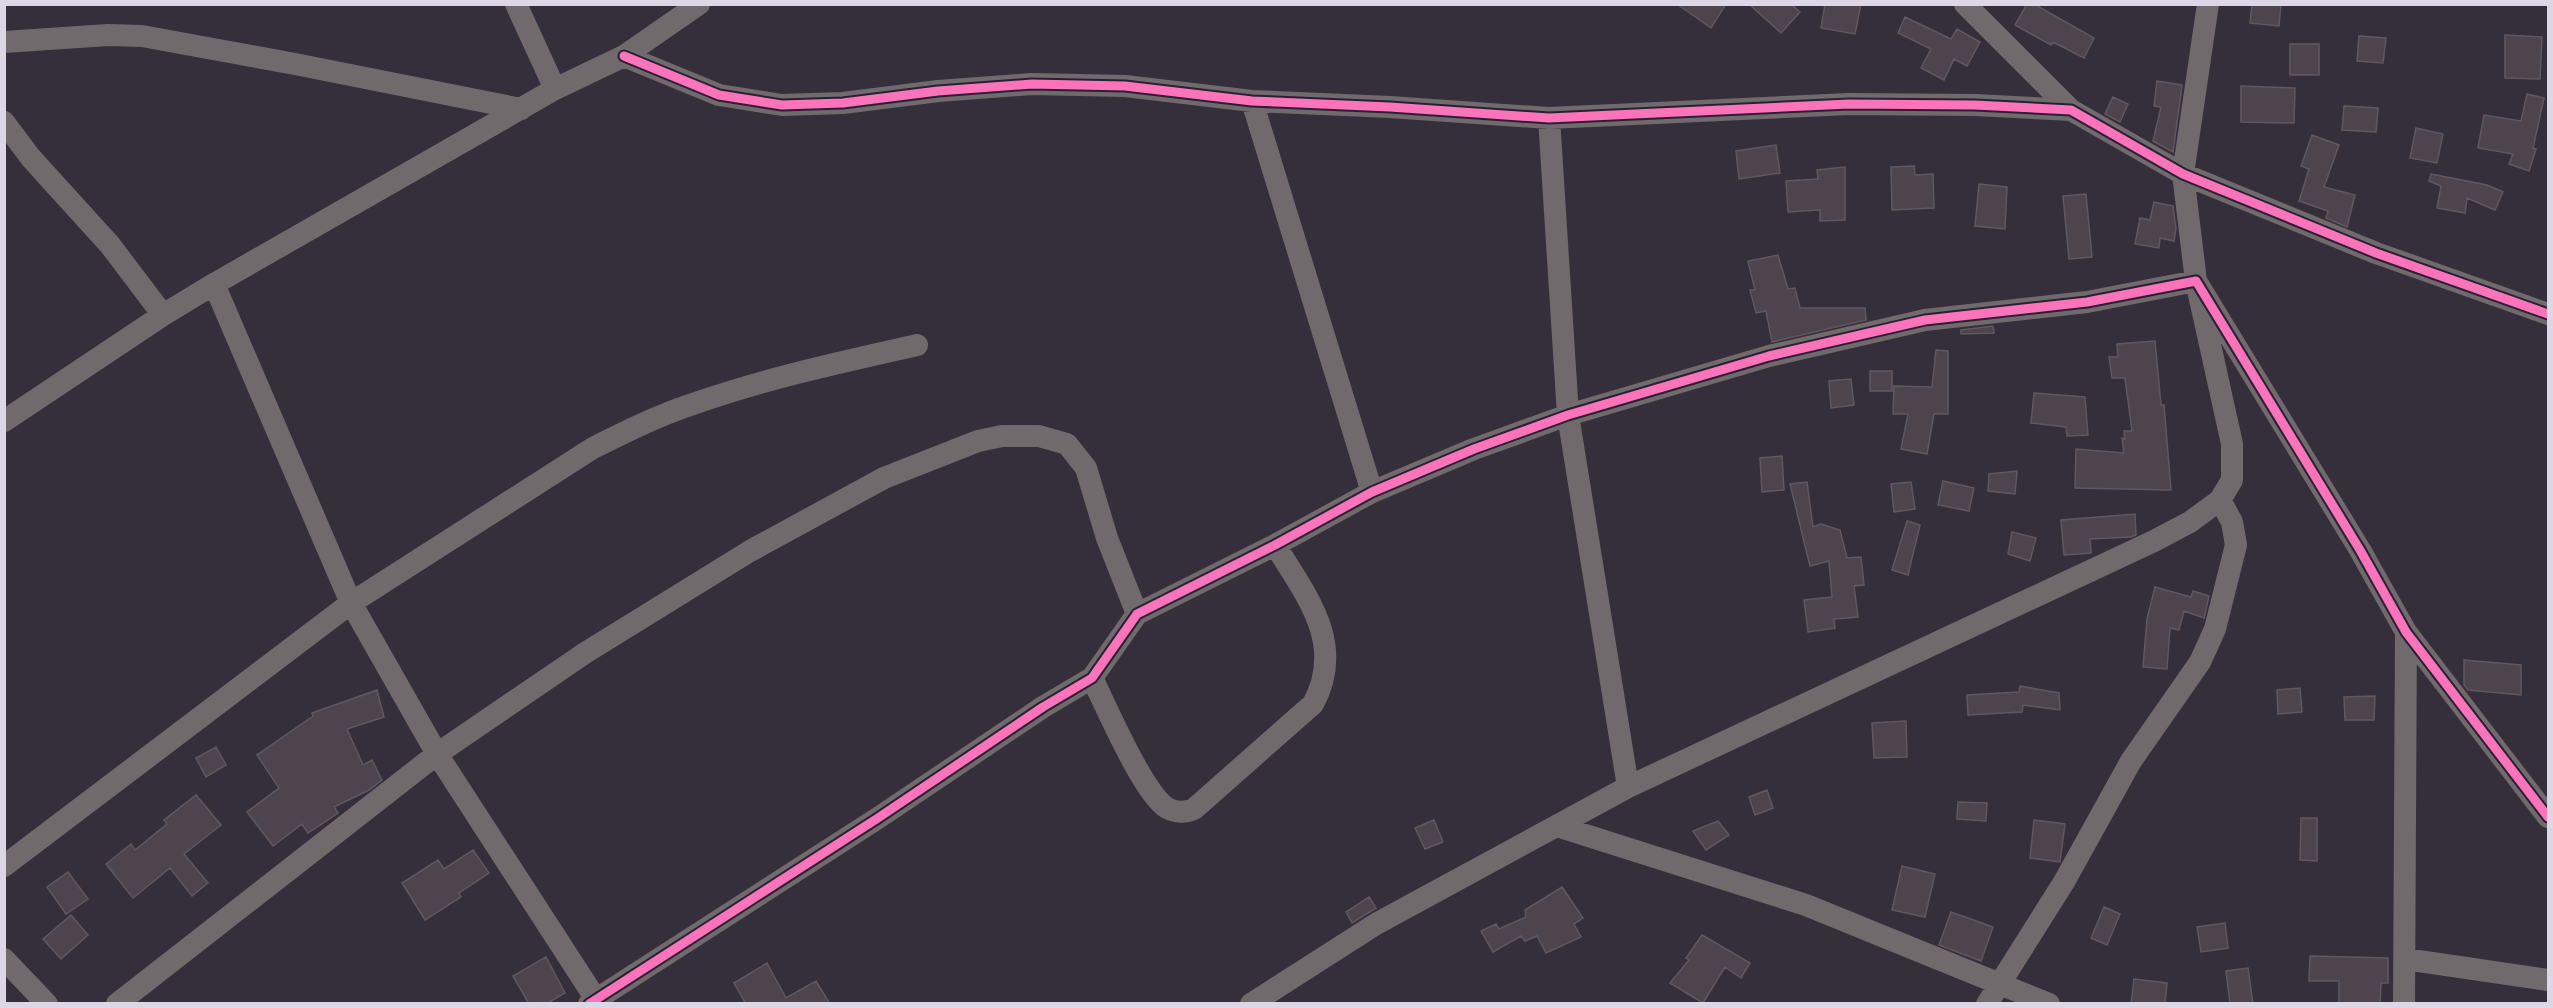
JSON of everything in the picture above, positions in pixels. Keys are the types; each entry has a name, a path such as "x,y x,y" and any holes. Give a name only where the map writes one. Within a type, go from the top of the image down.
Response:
{"street":[{"path":"516,4 555,89"},
{"path":"4,421 163,315 214,284 555,89 624,56 699,4"},
{"path":"1965,4 2071,110 2184,174 2376,253 2548,314"},
{"path":"1251,1004 1376,924 1628,788 2154,541 2190,522 2220,500 2232,480 2232,444 2196,280 2184,174 2208,4"},
{"path":"4,42 108,35 142,36 521,109"},
{"path":"624,56 719,95 782,105 843,103 1032,84 1125,86 1252,101 1390,107 1549,118 1849,104 1975,105 2071,110"},
{"path":"1252,101 1372,492"},
{"path":"1549,118 1568,415 1628,788"},
{"path":"4,122 31,158 110,245 163,315"},
{"path":"214,284 351,603 437,754 595,1002 878,818 1043,707 1092,678 1137,614 1372,492 1474,449 1568,415 1769,356 1925,320 2088,302 2196,280"},
{"path":"2196,280 2354,540 2406,632 2548,817"},
{"path":"4,866 351,603 593,448 632,429 701,401 812,369 917,345"},
{"path":"117,1004 437,754 585,653 750,551 884,478 978,441 1002,436 1039,436 1067,444 1086,468 1107,538 1137,614"},
{"path":"1987,1004 2064,882 2131,761 2200,662 2212,637 2236,545 2232,522 2220,500"},
{"path":"1092,678 1146,785 1167,808 1178,812 1194,809 1313,704 1323,685 1326,663 1324,639 1315,610 1275,544"},
{"path":"2404,1004 2406,632"},
{"path":"1557,826 1806,905 2049,1004"},
{"path":"4,958 42,1002"},
{"path":"2405,959 2548,980"}],"building":[{"path":"1677,4 1726,4 1711,28"},
{"path":"1749,4 1791,4 1800,12 1781,33"},
{"path":"1825,4 1861,4 1855,34 1821,28"},
{"path":"2027,4 2034,4 2094,38 2084,58 2053,42 2051,45 2015,25"},
{"path":"2252,4 2281,4 2279,26 2250,23"},
{"path":"1905,17 1951,39 1957,29 1980,42 1967,66 1954,59 1944,80 1921,68 1931,49 1898,33"},
{"path":"2505,35 2542,37 2540,79 2505,78"},
{"path":"2359,36 2386,38 2383,63 2357,61"},
{"path":"2290,44 2319,44 2319,75 2290,75"},
{"path":"2157,81 2182,85 2173,152 2153,141 2161,107 2154,106"},
{"path":"2241,86 2295,88 2294,123 2241,122"},
{"path":"2527,94 2544,98 2533,148 2536,149 2529,171 2509,164 2513,154 2478,148 2484,115 2521,121"},
{"path":"2113,97 2128,104 2120,122 2105,114"},
{"path":"2344,106 2378,108 2376,132 2342,130"},
{"path":"2416,128 2443,134 2437,163 2410,158"},
{"path":"2312,135 2339,145 2324,187 2355,195 2347,227 2326,218 2328,211 2299,201 2309,169 2301,166"},
{"path":"1776,145 1780,173 1739,179 1736,151"},
{"path":"1914,166 1915,175 1933,174 1934,208 1892,210 1891,167"},
{"path":"1845,167 1845,220 1820,221 1820,210 1788,212 1786,181 1818,179 1817,170"},
{"path":"2431,174 2487,185 2503,192 2495,210 2467,198 2465,213 2437,208 2441,186 2429,181"},
{"path":"1979,184 2007,187 2005,229 1975,226"},
{"path":"2086,194 2092,257 2069,259 2063,196"},
{"path":"2154,202 2173,206 2176,229 2174,241 2160,238 2159,248 2135,244 2140,218 2150,220"},
{"path":"1778,255 1788,289 1795,288 1800,308 1865,308 1866,320 1772,342 1766,311 1756,313 1750,290 1755,290 1748,261"},
{"path":"1993,326 1994,333 1961,334 1961,330"},
{"path":"2155,341 2161,405 2164,405 2171,490 2075,488 2076,449 2124,453 2122,438 2125,439 2124,431 2132,431 2125,378 2112,378 2109,357 2118,357 2117,344"},
{"path":"1936,350 1948,351 1948,414 1934,414 1927,454 1901,449 1908,414 1893,414 1894,386 1932,387"},
{"path":"1870,371 1892,371 1892,391 1870,391"},
{"path":"1851,379 1854,405 1831,408 1829,381"},
{"path":"2034,393 2085,397 2088,435 2067,436 2066,427 2031,423"},
{"path":"1782,456 1784,490 1762,492 1760,458"},
{"path":"2017,471 2015,494 1988,491 1989,474"},
{"path":"1943,481 1974,488 1969,511 1938,505"},
{"path":"1807,482 1813,527 1821,524 1840,530 1847,558 1861,557 1864,585 1854,586 1858,617 1834,619 1835,628 1808,632 1804,600 1832,597 1829,561 1810,566 1790,484"},
{"path":"1911,482 1915,509 1894,512 1891,484"},
{"path":"2135,514 2136,535 2090,539 2091,553 2064,555 2061,520"},
{"path":"1907,521 1920,525 1908,575 1892,570"},
{"path":"2012,532 2036,538 2030,561 2008,554"},
{"path":"2155,587 2191,597 2193,591 2209,596 2204,618 2184,611 2179,630 2170,628 2167,669 2143,667 2147,619"},
{"path":"2464,660 2521,665 2521,695 2468,690 2464,685"},
{"path":"2020,686 2059,693 2060,710 2023,705 2022,712 1968,715 1967,695 2019,692"},
{"path":"2300,688 2302,712 2278,714 2277,690"},
{"path":"377,690 384,717 347,729 363,765 372,760 382,780 369,790 334,807 338,813 308,833 302,824 273,846 247,812 279,788 257,755 313,716 312,713"},
{"path":"2375,696 2374,720 2345,720 2344,697"},
{"path":"1906,721 1907,757 1874,758 1872,723"},
{"path":"216,747 226,765 206,777 196,758"},
{"path":"1767,790 1773,808 1755,815 1749,797"},
{"path":"196,795 221,825 184,854 208,883 192,896 170,868 133,898 106,864 131,844 135,850 167,824 164,820"},
{"path":"1958,802 1987,803 1986,821 1957,819"},
{"path":"2301,818 2317,818 2317,861 2300,860"},
{"path":"1434,820 1443,842 1425,849 1415,828"},
{"path":"2034,820 2065,824 2060,862 2030,858"},
{"path":"1718,821 1729,835 1706,850 1693,831"},
{"path":"473,850 489,873 459,893 461,897 425,920 402,883 438,860 444,869"},
{"path":"1902,866 1935,874 1925,917 1892,910"},
{"path":"68,872 88,899 66,914 47,887"},
{"path":"1562,887 1583,918 1574,924 1581,937 1546,953 1537,936 1525,941 1521,936 1493,952 1481,931 1496,924 1499,929 1526,917 1525,910"},
{"path":"1369,897 1376,908 1352,923 1346,912"},
{"path":"2104,907 2120,914 2107,945 2091,938"},
{"path":"1951,912 1993,927 1981,961 1939,945"},
{"path":"71,915 88,935 61,959 43,939"},
{"path":"2225,923 2228,948 2201,952 2197,927"},
{"path":"1702,935 1750,963 1741,978 1725,967 1703,1003 1670,983 1689,960 1686,958"},
{"path":"2310,956 2388,958 2388,983 2381,983 2380,1004 2339,1004 2339,981 2309,981"},
{"path":"546,957 565,993 546,1004 529,1004 513,976"},
{"path":"767,963 786,998 816,981 830,1004 746,1004 734,983"},
{"path":"2248,968 2253,1004 2230,1004 2226,971"},
{"path":"2134,979 2167,983 2165,1004 2131,1004"}],"cycle path":[{"path":"624,56 719,95 782,105 843,103 938,91 1032,84 1125,86 1252,101 1390,107 1549,118 1849,104 1975,105 2071,110 2183,174 2376,253 2548,314"},
{"path":"589,1004 878,818 1043,707 1092,678 1137,614 1275,545 1372,492 1474,449 1568,415 1769,356 1925,320 2087,302 2196,281 2360,550 2406,632 2548,817"}]}
